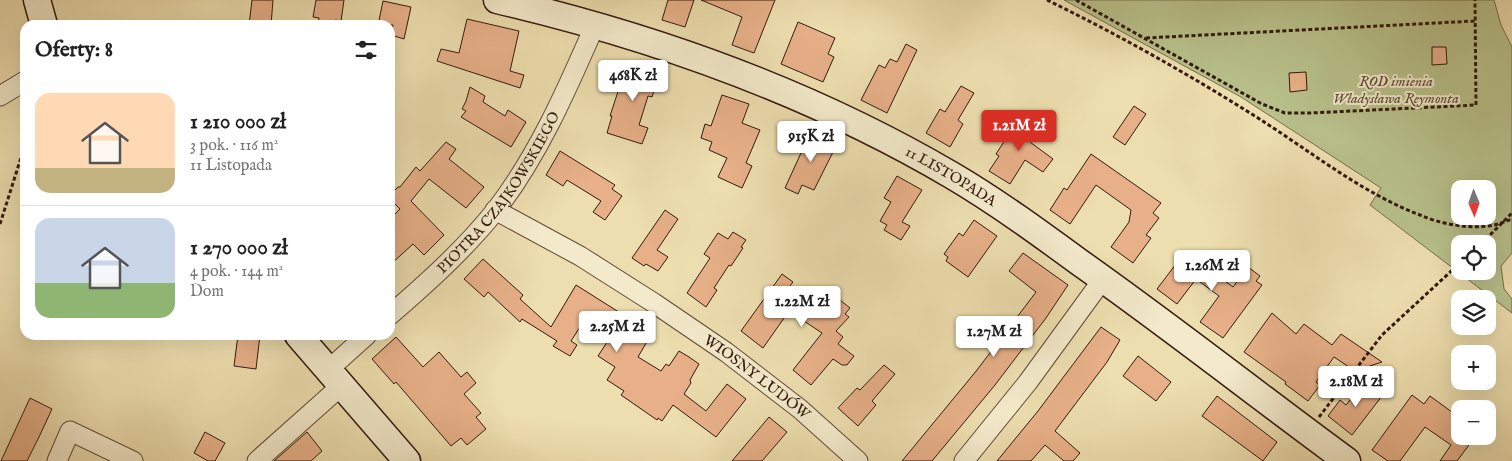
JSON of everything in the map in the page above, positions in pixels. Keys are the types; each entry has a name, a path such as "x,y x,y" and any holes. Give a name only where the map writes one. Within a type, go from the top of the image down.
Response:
{"street":[{"path":"37,0 43,20"},
{"name":"11 LISTOPADA","path":"497,0 595,25 652,42 759,81 898,145 1013,214 1346,461"},
{"name":"PIOTRA CZAJKOWSKIEGO","path":"395,310 470,240 495,210 529,161 550,125 595,25"},
{"path":"0,96 20,84"},
{"name":"WIOSNY LUDÓW","path":"495,210 580,256 726,352 800,409 858,461"},
{"path":"964,461 1028,382 1103,279"},
{"path":"302,340 407,461"},
{"path":"257,461 334,378 363,340"},
{"path":"57,461 70,432 133,461"}],"path":[{"path":"1047,0 1140,48 1258,118 1390,202 1420,216 1445,223 1474,226 1494,225 1512,219"},
{"path":"1076,0 1262,104 1285,113 1476,105 1475,0"},
{"path":"1145,38 1475,21"},
{"path":"0,224 20,162"},
{"path":"1490,235 1512,213"},
{"path":"1308,431 1382,335 1451,271"}],"green space":[{"name":"ROD imienia Władysława Reymonta","path":"1064,0 1494,0 1501,25 1512,47 1512,253 1501,266 1504,289 1512,299 1512,313 1496,301 1496,290 1482,290 1469,280 1496,280 1496,235 1451,235 1451,267 1370,205 1381,188 1241,97"}],"building":[{"path":"252,0 273,0 271,20 250,20"},
{"path":"316,0 344,0 341,20 319,20 319,18 313,17"},
{"path":"668,0 694,0 685,27 662,20"},
{"path":"701,0 775,0 754,53 732,45 742,17"},
{"path":"383,1 411,7 404,39 395,36 395,20 379,20"},
{"path":"467,19 519,31 510,71 524,75 520,88 437,61 441,49 459,53"},
{"path":"798,22 835,38 828,54 834,57 823,82 781,64"},
{"path":"906,44 917,50 887,113 861,100 879,65 885,68 890,59 897,62"},
{"path":"1432,47 1446,47 1447,64 1432,65"},
{"path":"628,61 660,71 652,97 648,96 639,125 648,128 642,144 607,133 612,116 610,116"},
{"path":"1306,72 1307,90 1290,92 1289,73"},
{"path":"961,86 974,93 958,120 963,124 950,147 926,133 940,109 945,112"},
{"path":"470,87 485,96 483,102 505,116 508,110 526,122 511,147 461,117 466,111 462,109"},
{"path":"722,95 749,104 742,123 760,130 746,163 752,166 742,188 718,177 727,158 709,150 712,142 701,138 705,124 711,126"},
{"path":"1134,106 1146,114 1125,145 1113,137"},
{"path":"1020,117 1039,128 1030,142 1053,159 1043,172 1025,160 1010,184 989,171 999,156 996,154"},
{"path":"811,131 837,144 814,190 802,185 798,194 785,188"},
{"path":"446,142 456,149 449,159 484,187 466,208 429,179 411,201 444,235 424,255 413,244 395,260 395,214 400,209 395,204 395,190 400,187 416,167 420,171"},
{"path":"560,151 615,185 612,189 622,196 605,220 593,212 601,201 567,180 563,186 546,175"},
{"path":"1091,154 1161,203 1153,213 1159,218 1146,235 1151,238 1133,263 1111,247 1129,222 1131,210 1096,185 1070,224 1050,210 1064,188 1067,190"},
{"path":"897,176 922,190 902,222 910,226 901,240 884,230 887,225 880,221 891,202 884,198"},
{"path":"665,210 678,219 657,250 668,257 658,271 646,264 644,266 632,258"},
{"path":"974,220 997,236 968,277 946,261 948,257 944,254 959,233 963,236"},
{"path":"733,232 746,240 731,266 729,265 714,288 717,290 706,307 687,293 710,258 704,254 718,233 728,239"},
{"path":"1023,253 1068,285 1046,318 995,385 932,461 902,461 977,370 1036,292 1009,271"},
{"path":"1189,254 1233,287 1248,267 1260,276 1256,281 1262,285 1223,338 1200,322 1219,296 1196,279 1177,304 1157,289 1182,256 1186,258"},
{"path":"483,259 523,295 520,299 551,327 576,285 652,333 638,357 661,371 666,364 669,366 679,351 689,357 699,364 684,394 706,411 727,384 746,399 716,437 673,405 662,421 658,418 657,420 621,395 624,391 607,380 615,367 598,356 615,330 589,313 571,341 577,345 570,356 553,346 557,341 522,319 520,322 488,292 484,297 464,279"},
{"path":"782,274 793,282 787,290 821,313 835,296 850,308 845,314 849,317 836,331 843,337 838,344 854,356 847,365 842,365 833,359 811,385 793,370 822,333 789,311 763,348 741,331"},
{"path":"1272,313 1296,334 1304,324 1332,345 1341,334 1382,362 1355,371 1334,357 1316,382 1320,385 1308,401 1285,384 1286,382 1244,352"},
{"path":"1101,327 1120,340 1107,362 1055,431 1080,453 1073,461 1064,461 1045,445 1031,461 997,461 1038,411"},
{"path":"395,338 423,367 439,352 461,377 467,372 476,383 464,394 481,413 476,417 486,429 467,445 461,438 451,446 396,382 394,384 372,359 395,340"},
{"path":"237,340 259,340 256,369 234,366"},
{"path":"1138,356 1171,382 1156,401 1123,376"},
{"path":"884,365 895,374 872,401 876,405 858,426 838,408 857,388 860,390"},
{"path":"1366,380 1382,396 1352,435 1328,416 1340,400 1346,405"},
{"path":"1412,395 1424,404 1430,396 1451,411 1451,445 1425,427 1400,461 1388,461 1372,450"},
{"path":"1217,396 1277,442 1263,461 1202,416"},
{"path":"30,398 52,409 27,461 1,461"},
{"path":"769,417 787,432 762,461 732,461"},
{"path":"205,432 225,443 215,461 208,461 194,453"},
{"path":"307,432 322,451 311,461 274,461"},
{"path":"1451,445 1469,445 1457,461 1440,461"}]}
